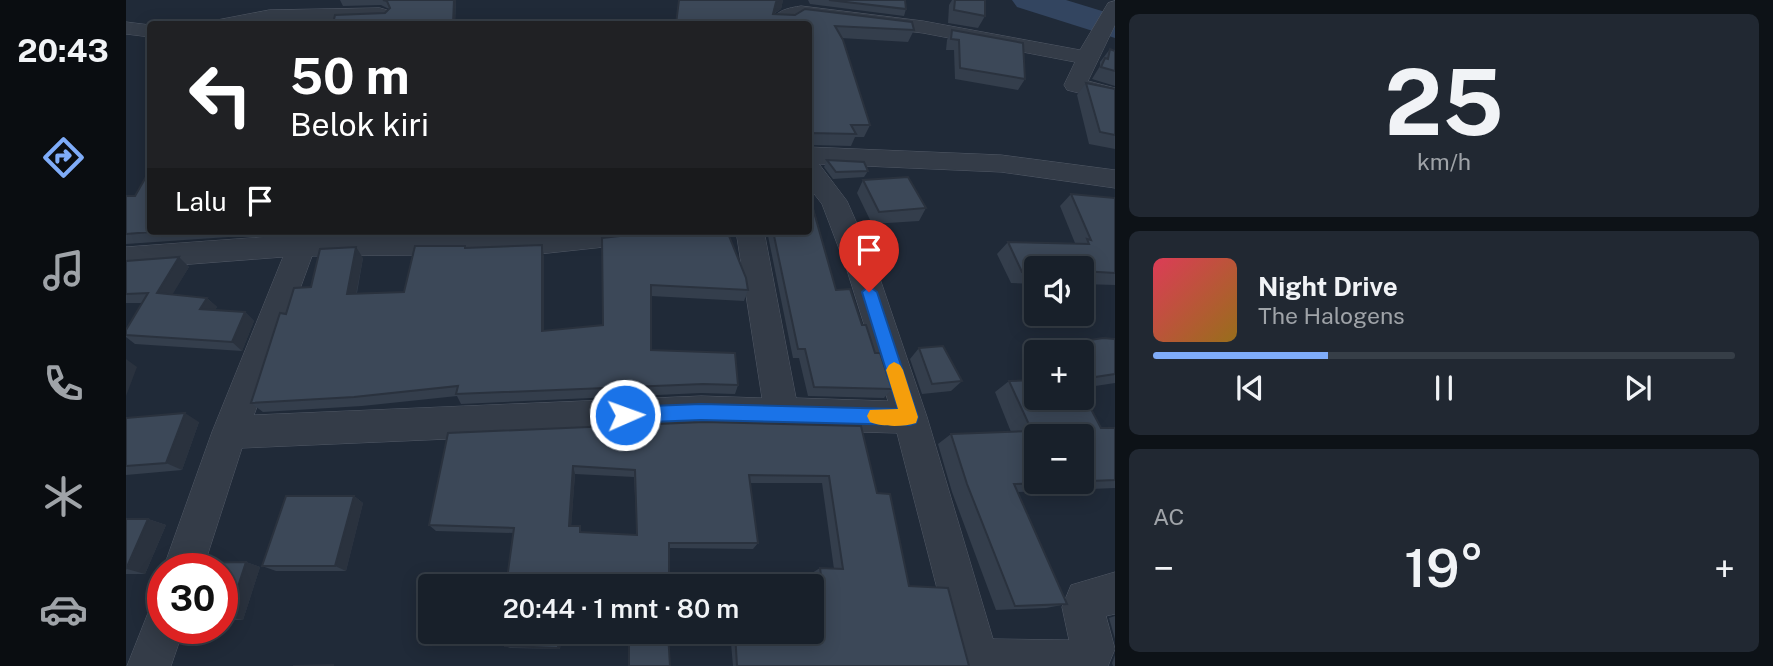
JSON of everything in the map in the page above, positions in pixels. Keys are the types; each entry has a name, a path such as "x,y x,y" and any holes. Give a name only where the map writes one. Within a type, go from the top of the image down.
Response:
{"street":[{"path":"1114,6 1076,85 1115,95"},
{"path":"782,21 791,14 802,12 923,27 1089,54"},
{"path":"242,21 279,15 380,13"},
{"path":"126,29 147,31"},
{"path":"812,155 934,159 1049,168 1115,179"},
{"path":"812,178 821,204 861,267 910,417 978,663 1083,661 1090,656 1093,649 1083,607 1086,600 1115,593"},
{"path":"126,258 305,238 539,243 620,235"},
{"path":"751,235 782,414"},
{"path":"188,553 230,432 305,238"},
{"path":"230,432 687,412 910,417"},
{"path":"149,666 157,644"}],"building":[{"path":"383,0 454,0 453,21 334,21 335,15 385,13 390,8 387,1"},
{"path":"679,0 779,0 773,14 795,15 805,9 912,22 914,30 835,26 843,40 870,125 851,125 856,134 812,133 812,21 676,21"},
{"path":"829,0 905,0 906,9"},
{"path":"955,0 985,0 985,16 954,10"},
{"path":"952,30 1023,43 1025,79 960,68 959,40 951,39"},
{"path":"1110,49 1115,51 1115,71 1101,67 1105,58 1108,59"},
{"path":"1086,83 1115,89 1115,135 1100,132"},
{"path":"827,160 864,162 868,171 836,172"},
{"path":"147,175 147,232 126,234 126,196 135,196"},
{"path":"908,177 926,208 879,212 863,180"},
{"path":"1071,194 1115,198 1115,273 1094,272 1094,256 1024,256 1022,272 1008,242 1089,244 1087,239 1091,240"},
{"path":"812,205 836,290 850,289 875,353 880,353 892,389 814,387 805,349 798,349 774,235 812,235"},
{"path":"629,235 729,235 746,278 748,290 651,285 651,350 735,353 738,385 703,384 456,394 458,386 354,397 251,403 280,313 286,314 294,288 311,287 320,249 356,247 347,294 404,292 415,246 465,248 542,245 542,331 603,325 602,238"},
{"path":"179,257 157,293 207,298 200,309 245,312 232,342 126,335 126,330 148,293 126,294 126,261"},
{"path":"1115,339 1115,374 1094,377 1094,340 1090,340"},
{"path":"943,346 962,381 932,384 919,348"},
{"path":"1024,380 1024,410 1092,410 1101,428 1115,428 1115,480 1094,481 1094,424 1029,424 1009,381"},
{"path":"185,413 166,463 126,466 126,418"},
{"path":"704,422 861,426 877,493 890,494 909,586 948,588 969,666 737,666 736,644 824,644 824,574 821,574 820,568 843,569 829,476 749,475 758,543 669,543 669,574 508,574 514,528 429,525 448,433","holes":["573,466 635,470 637,535 580,532 580,526 569,526"]},
{"path":"1024,431 1024,484 1014,484 1067,604 1015,606 967,484 951,434"},
{"path":"286,496 354,496 335,566 262,566"},
{"path":"126,519 148,519 126,569"},
{"path":"238,562 246,562 238,586"},
{"path":"505,644 558,644 558,648"},
{"path":"629,644 669,644 670,666 629,666"}],"waterway":[{"path":"1029,0 1115,27"}],"slow traffic":[{"path":"876,416 910,417 894,370"}],"route":[{"path":"625,415 701,412 910,417 869,292"}]}
